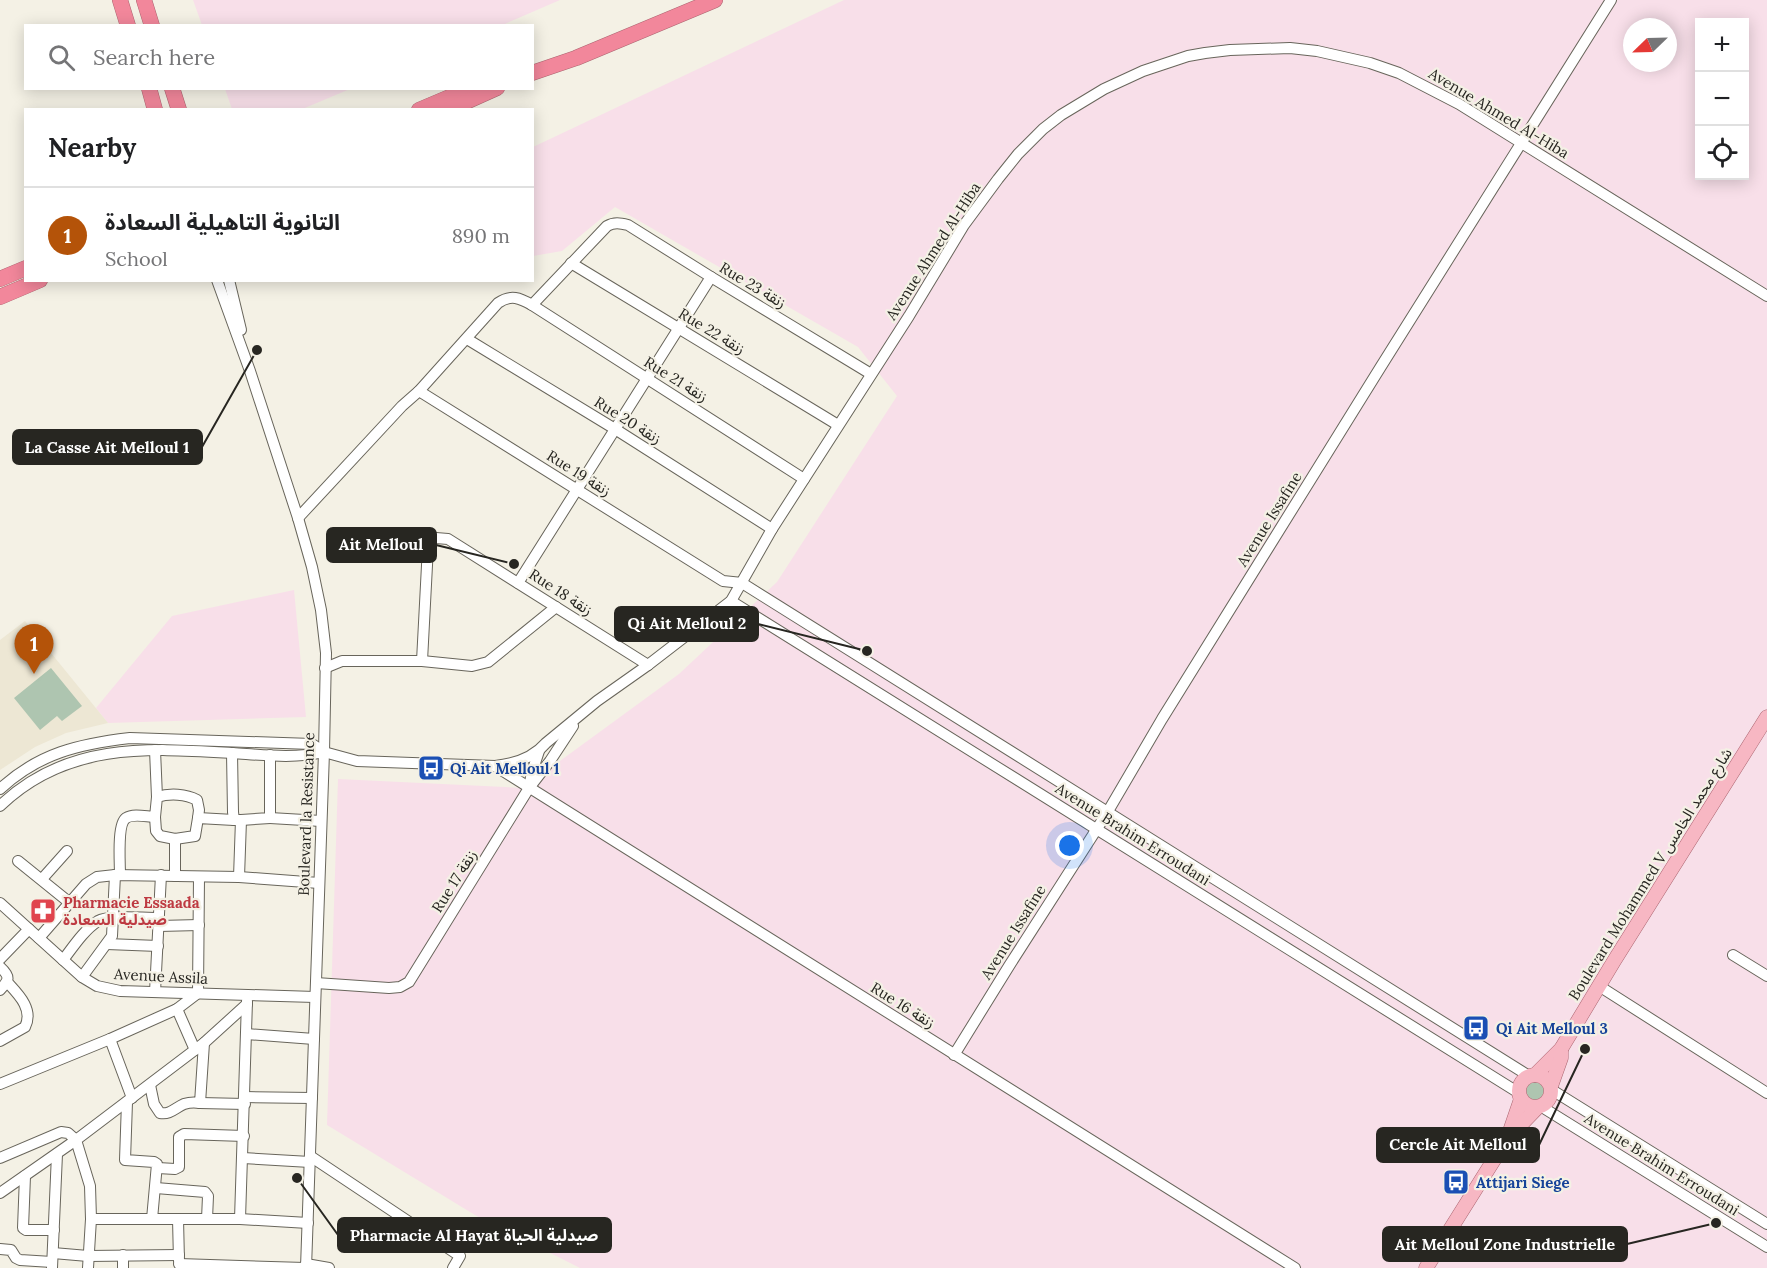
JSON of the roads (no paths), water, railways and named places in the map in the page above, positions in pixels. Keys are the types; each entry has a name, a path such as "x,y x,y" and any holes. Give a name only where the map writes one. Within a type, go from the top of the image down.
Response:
{"highway":[{"path":"120,0 127,24"},
{"path":"144,0 151,24"},
{"path":"534,63 691,0"},
{"path":"534,72 715,0"},
{"path":"150,90 154,108"},
{"path":"173,90 178,108"},
{"path":"424,108 466,90"},
{"path":"452,108 493,90"},
{"path":"0,279 24,269"},
{"path":"0,297 35,282"}],"main road":[{"name":"Boulevard Mohammed V شارع محمد الخامس","path":"1532,1075 1561,1049 1767,717"},
{"name":"Boulevard Mohammed V شارع محمد الخامس","path":"1551,1088 1561,1058 1561,1049"},
{"path":"1426,1268 1507,1138 1549,1100 1551,1088 1545,1078 1532,1075 1521,1083 1520,1096 1507,1138"},
{"path":"1520,1096 1528,1106 1539,1107"}],"street":[{"name":"Avenue Issafine","path":"954,1055 1107,813 1386,358 1611,0"},
{"name":"Avenue Ahmed Al-Hiba","path":"0,789 12,777 56,753 103,741 130,738 312,744 324,752 357,761 495,766 513,764 539,751 597,701 731,601 772,529 964,225 1018,154 1043,129 1084,100 1123,79 1188,56 1222,51 1290,48 1317,51 1370,63 1399,73 1459,104 1767,296"},
{"name":"Rue 23 زنقة","path":"571,263 610,224 628,225 871,374"},
{"path":"298,518 402,406 419,391 498,303 505,298 515,297 532,305 571,263"},
{"name":"Rue 22 زنقة","path":"571,263 838,425"},
{"path":"518,583 711,277"},
{"name":"Boulevard la Resistance","path":"218,282 250,371 298,518 319,599 326,653 306,1267"},
{"name":"Boulevard la Resistance","path":"230,282 250,371"},
{"name":"Rue 21 زنقة","path":"532,305 804,479"},
{"name":"Rue 20 زنقة","path":"467,339 615,429 772,529"},
{"name":"Rue 19 زنقة","path":"419,391 723,580 742,583"},
{"name":"Rue 18 زنقة","path":"422,661 428,546 430,541 436,538 448,539 648,665"},
{"path":"723,580 731,601"},
{"name":"Avenue Brahim Erroudani","path":"742,583 1343,960 1532,1075"},
{"name":"Avenue Brahim Erroudani","path":"731,601 1520,1096"},
{"path":"325,668 342,661 422,661 472,666 488,662 556,607"},
{"path":"833,665 843,648"},
{"path":"326,653 342,661"},
{"name":"Rue 17 زنقة","path":"316,983 389,988 400,987 409,982 529,788 550,761 577,719"},
{"path":"0,806 18,789 39,776 58,767 110,753 155,750 270,755 324,752"},
{"path":"155,750 158,797 155,817 156,831 160,836 175,838 195,836 199,804 195,798 168,795 158,797"},
{"name":"Avenue Ahmed Al-Hiba","path":"529,788 539,751"},
{"path":"232,753 233,812 238,820 239,877"},
{"path":"270,755 270,818"},
{"path":"509,774 531,775 540,771 550,761"},
{"name":"Rue 16 زنقة","path":"495,766 1295,1268"},
{"path":"82,977 112,936 123,820 133,816 155,817"},
{"path":"198,818 321,821"},
{"path":"175,838 175,876"},
{"path":"42,879 67,851"},
{"path":"18,861 70,903"},
{"path":"155,992 161,875"},
{"path":"39,938 90,880 97,877 161,875 239,877 319,883"},
{"path":"0,1084 177,1010 198,993 199,877"},
{"name":"Avenue Assila","path":"0,903 82,977 96,986 120,991 198,993 248,1000 315,997"},
{"path":"1260,931 1270,914"},
{"path":"63,960 95,924 103,919 199,925"},
{"path":"0,959 29,929"},
{"path":"108,944 158,946"},
{"path":"1733,955 1767,976"},
{"path":"1333,977 1343,960"},
{"path":"0,968 7,974 4,986 26,1005 28,1016 25,1027 0,1041"},
{"path":"1599,986 1767,1093"},
{"path":"240,1219 248,1000"},
{"path":"0,1193 150,1085 199,1046 248,1000"},
{"path":"177,1010 199,1046 201,1102"},
{"path":"246,1034 314,1039"},
{"path":"110,1039 129,1100 125,1160 154,1162 158,1168 152,1219"},
{"path":"150,1085 154,1104 160,1113 165,1114 188,1103 312,1098"},
{"name":"Avenue Brahim Erroudani","path":"1551,1088 1767,1224"},
{"name":"Avenue Brahim Erroudani","path":"1539,1107 1767,1247"},
{"path":"0,1158 61,1132 68,1132 76,1140 89,1179 91,1219 88,1268"},
{"path":"158,1168 175,1169 179,1167 179,1137 184,1134 244,1136"},
{"path":"52,1261 57,1154"},
{"path":"243,1158 310,1159 460,1256 453,1268"},
{"path":"25,1176 23,1228 26,1230 54,1230"},
{"path":"156,1188 205,1192 208,1196 207,1219"},
{"path":"91,1219 240,1219 308,1223"},
{"path":"178,1219 179,1262"},
{"path":"0,1249 11,1250 20,1260 52,1261 88,1256 123,1255 249,1267 329,1268"},
{"path":"123,1255 123,1268"}],"place":[{"name":"La Casse Ait Melloul 1","path":"257,350"},
{"name":"Ait Melloul","path":"514,564"},
{"name":"Qi Ait Melloul 2","path":"867,651"},
{"name":"التانوية التاهيلية السعادة","path":"34,674"},
{"name":"Qi Ait Melloul 1","path":"431,768"},
{"name":"Pharmacie Essaada صيدلية السعادة","path":"43,911"},
{"name":"Qi Ait Melloul 3","path":"1476,1028"},
{"name":"Cercle Ait Melloul","path":"1585,1049"},
{"name":"Pharmacie Al Hayat صيدلية الحياة","path":"297,1178"},
{"name":"Attijari Siege","path":"1456,1182"},
{"name":"Ait Melloul Zone Industrielle","path":"1716,1223"}]}
